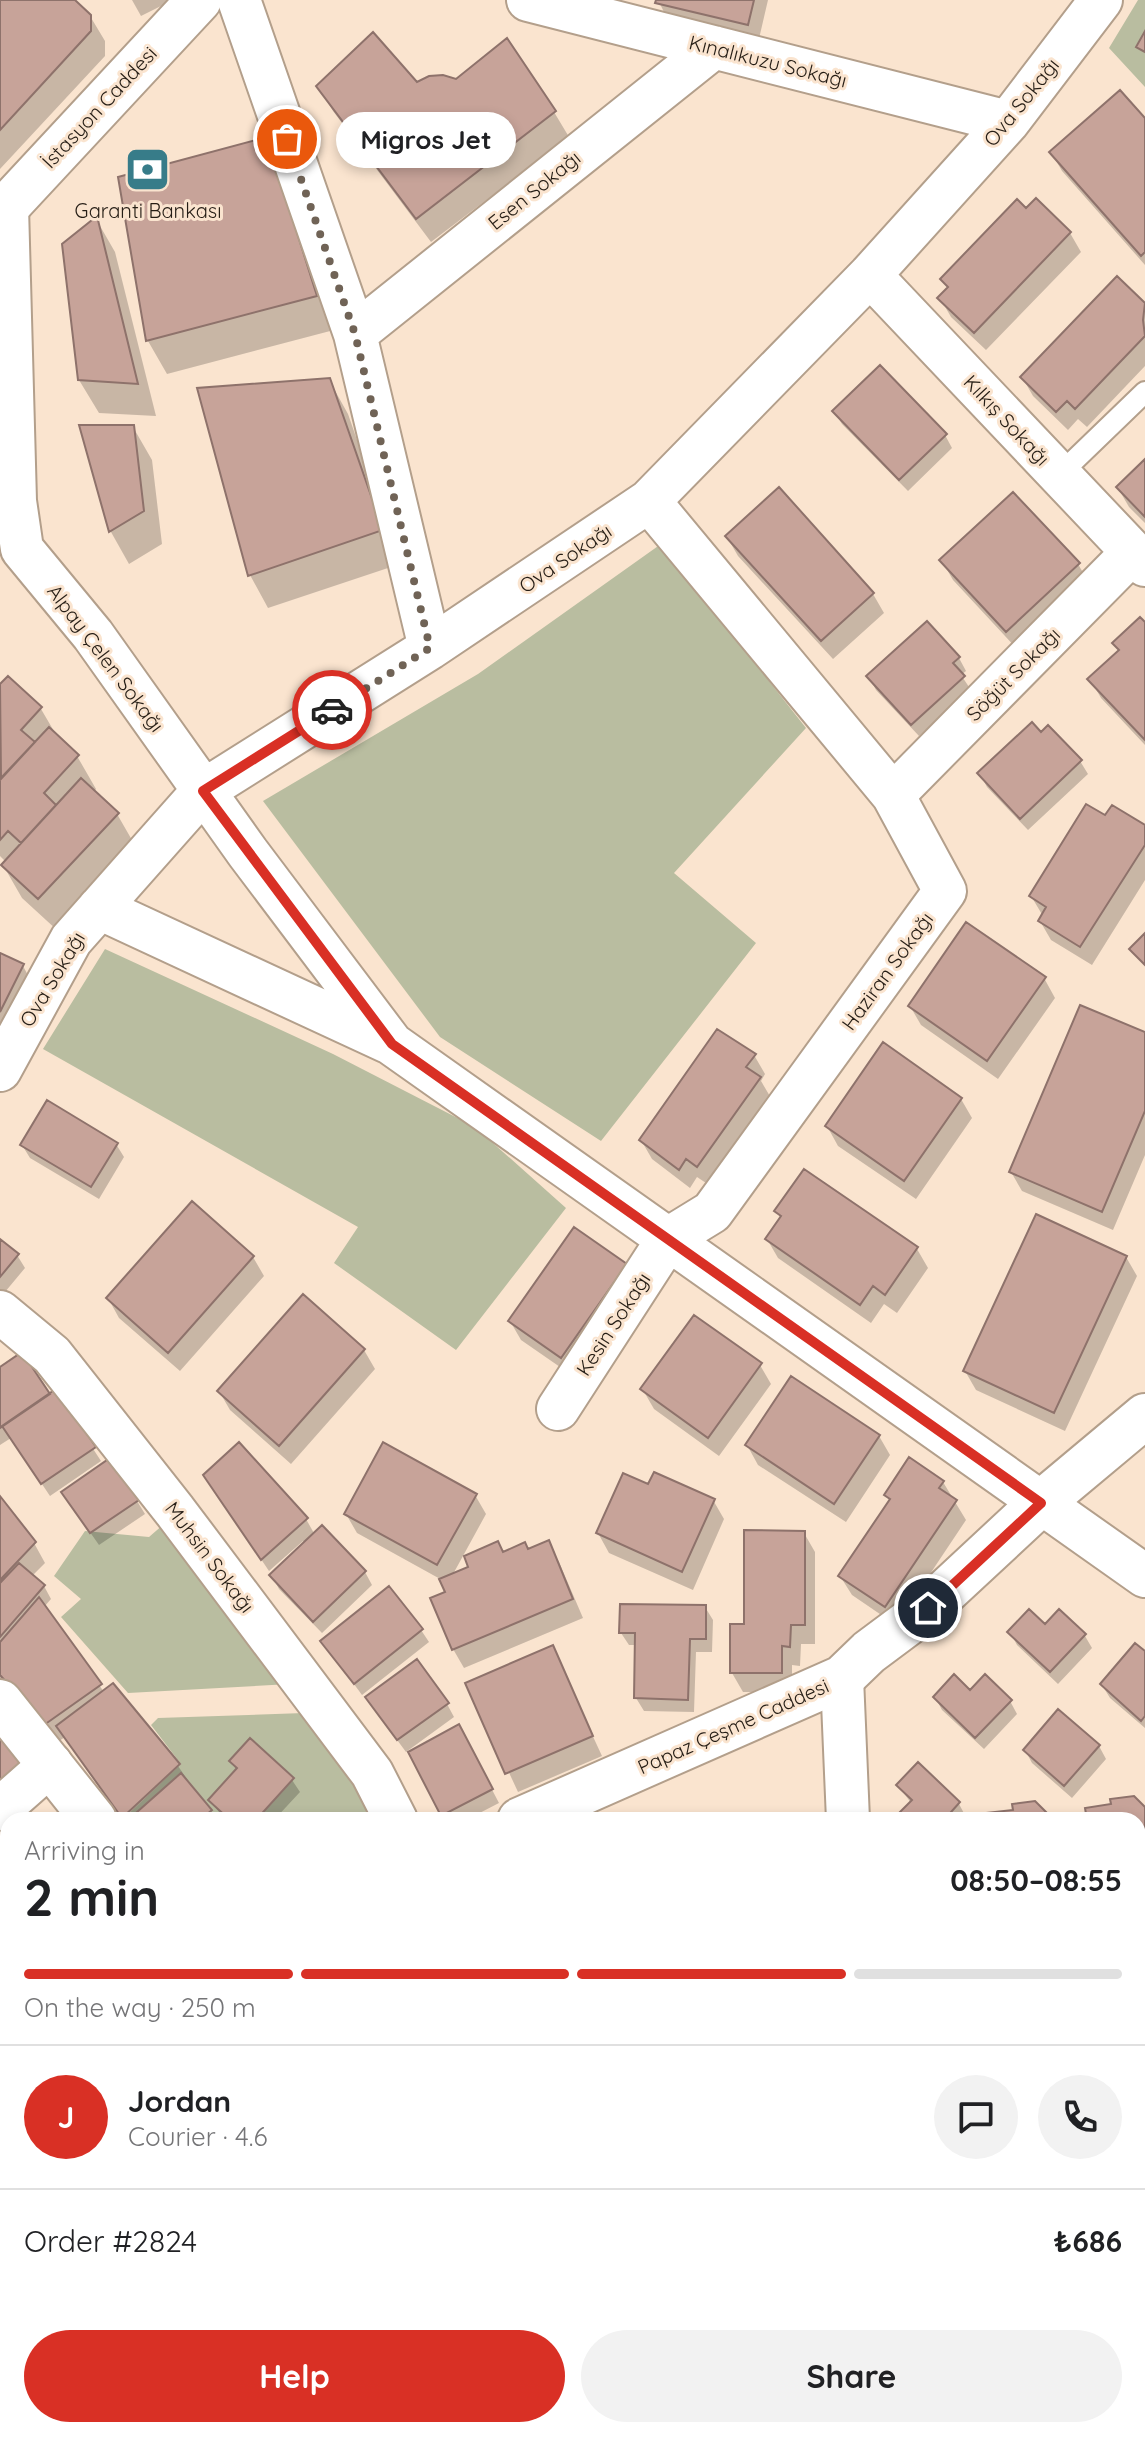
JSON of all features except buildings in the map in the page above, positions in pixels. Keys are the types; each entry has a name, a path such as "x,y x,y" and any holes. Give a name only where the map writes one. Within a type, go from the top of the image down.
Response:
{"street":[{"name":"İstasyon Caddesi","path":"3,211 199,0"},
{"path":"239,0 355,334 430,648"},
{"name":"Kınalıkuzu Sokağı","path":"528,0 1008,122"},
{"name":"Ova Sokağı","path":"0,1070 71,940 203,791 430,648 649,501 870,275 1008,122 1101,0"},
{"name":"Esen Sokağı","path":"355,334 714,47"},
{"name":"Alpay Çelen Sokağı","path":"3,211 15,501 11,560 93,635 203,791 392,1044"},
{"name":"Kılkış Sokağı","path":"870,275 1139,559"},
{"name":"Haziran Sokağı","path":"649,501 893,795 945,891 712,1212 668,1239"},
{"name":"Söğüt Sokağı","path":"893,795 1139,559"},
{"name":"Alpay Çelen Sokağı","path":"99,908 392,1044 1145,1576"},
{"name":"Kesin Sokağı","path":"558,1409 668,1239"},
{"name":"Muhsin Sokağı","path":"0,1312 52,1355 175,1511 372,1773 392,1812"},
{"name":"Papaz Çeşme Caddesi","path":"538,1812 842,1678 869,1652 928,1608 1041,1503 1145,1416"},
{"path":"842,1678 848,1812"},
{"path":"0,1702 88,1812"},
{"path":"0,1809 51,1764"}],"lane":[{"path":"1059,475 1145,392"}],"green space":[{"path":"1138,0 1145,0 1145,87 1109,48"},
{"path":"661,544 806,728 674,873 756,943 601,1141 440,1037 263,801 478,674"},
{"path":"105,949 333,1054 475,1127 566,1208 456,1350 334,1263 358,1227 43,1049"},
{"path":"164,1524 290,1684 128,1693 61,1617 81,1599 54,1576 85,1531 149,1537"},
{"path":"304,1713 376,1812 130,1812 181,1764 151,1725 158,1718"}],"way so far":[{"path":"287,139 355,334 430,648 332,710"}],"place":[{"name":"Migros Jet","path":"287,139"},
{"name":"Garanti Bankası","path":"148,170"}],"route":[{"path":"332,710 203,791 392,1044 1041,1503 928,1608"}]}
